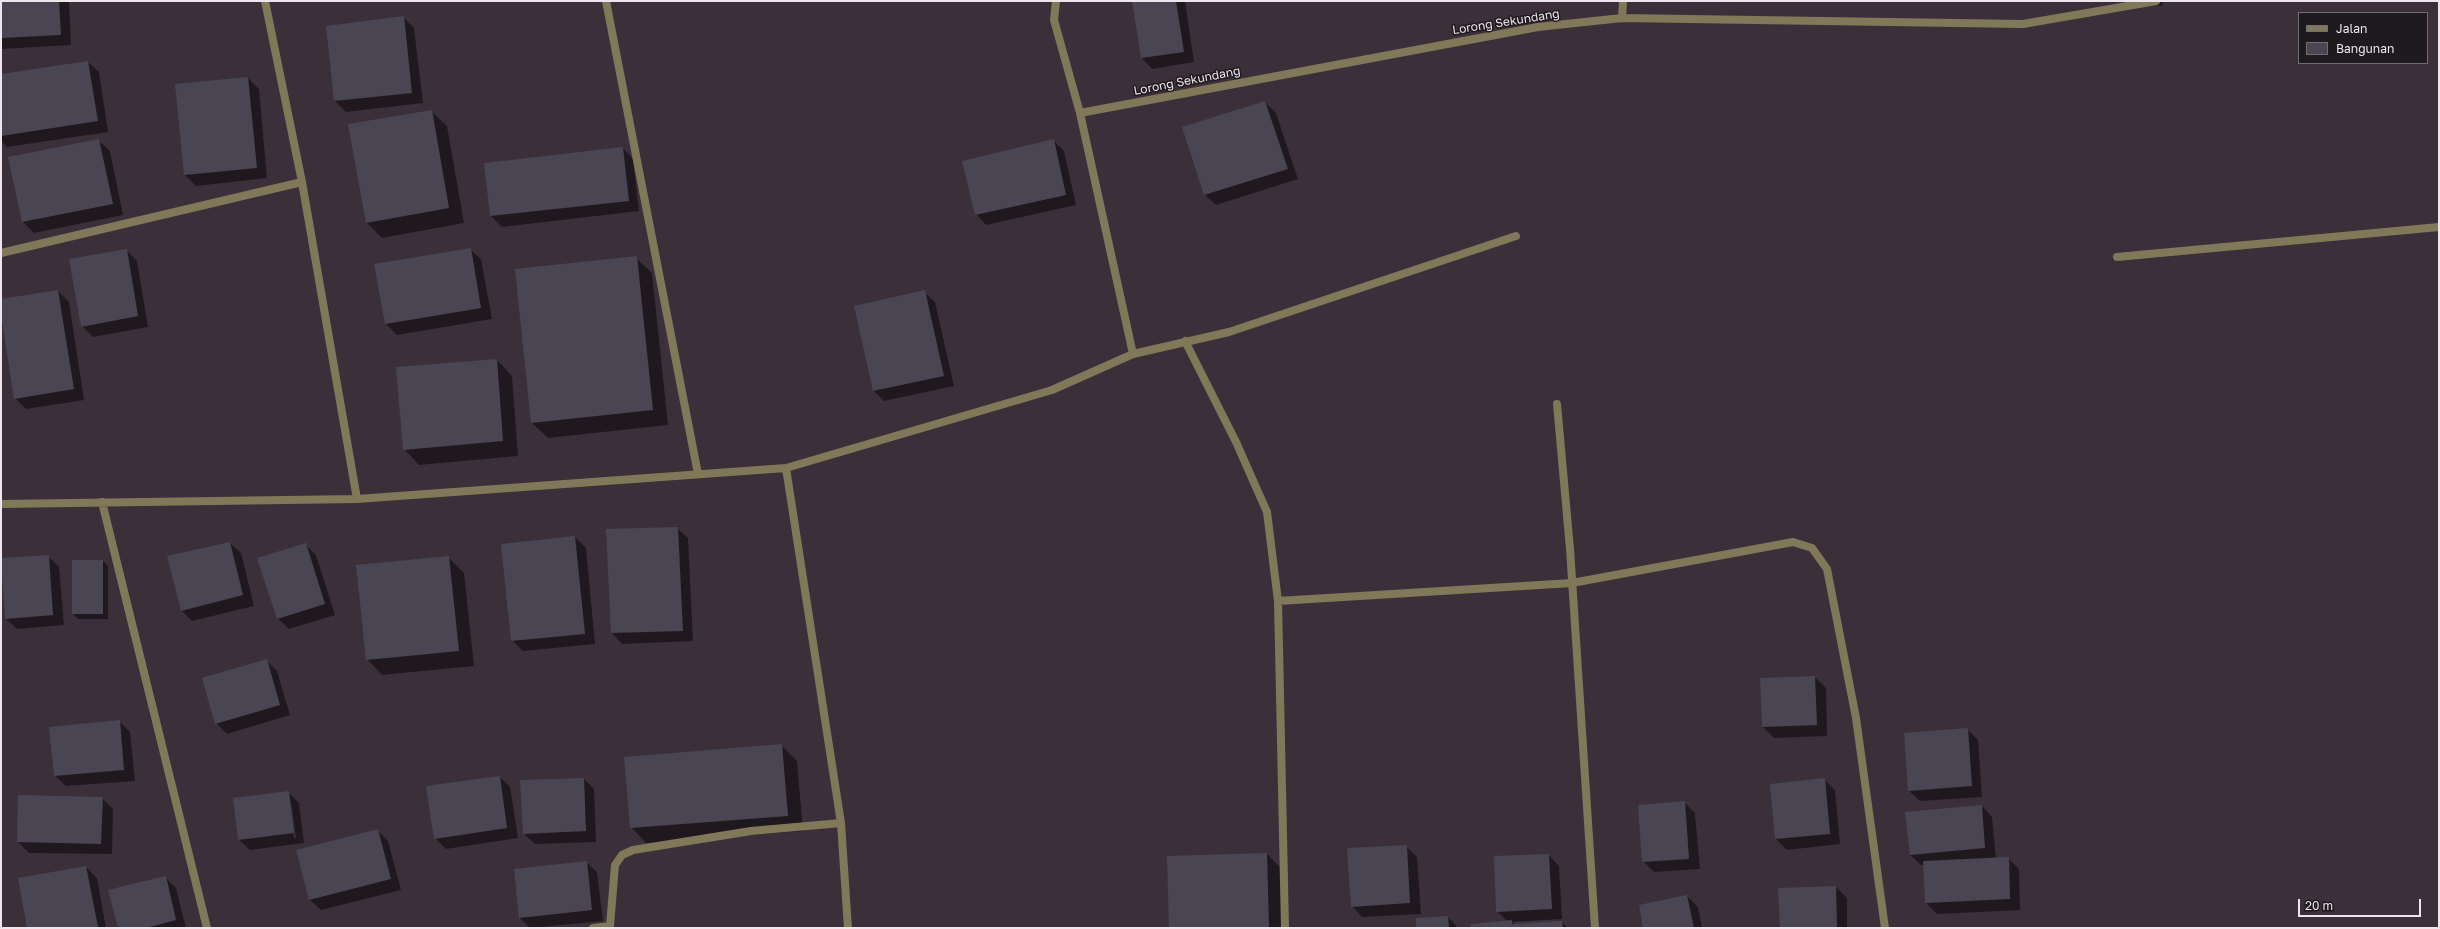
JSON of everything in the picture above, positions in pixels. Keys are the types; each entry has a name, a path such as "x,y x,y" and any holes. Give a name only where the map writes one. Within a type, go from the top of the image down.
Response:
{"street":[{"path":"265,1 302,182 357,499"},
{"path":"606,1 698,474"},
{"path":"1056,1 1054,20 1080,113 1133,354"},
{"path":"1622,18 1623,1"},
{"name":"Lorong Sekundang","path":"1080,113 1538,27 1622,18 2023,24 2156,1"},
{"path":"1,253 302,182"},
{"path":"2117,257 2439,227"},
{"path":"1,504 357,499 786,468 1052,390 1133,354 1229,332 1516,236"},
{"path":"1185,342 1236,442 1267,512 1278,601 1285,928"},
{"path":"1557,404 1572,583 1595,928"},
{"path":"786,468 840,823 848,928"},
{"path":"102,502 207,928"},
{"path":"1278,601 1572,583 1793,542 1812,548 1828,569 1856,718 1885,928"},
{"path":"594,928 610,927 615,865 622,855 633,850 751,831 840,823"}],"building":[{"path":"1,1 59,1 61,35 1,38"},
{"path":"1132,1 1176,1 1184,52 1141,58"},
{"path":"404,16 412,93 334,101 326,26"},
{"path":"88,61 98,121 1,136 1,74"},
{"path":"248,77 257,168 184,175 175,84"},
{"path":"1265,101 1288,169 1204,195 1182,127"},
{"path":"432,110 449,208 366,223 348,124"},
{"path":"99,139 113,204 22,222 8,157"},
{"path":"1054,139 1066,195 975,215 962,161"},
{"path":"623,147 629,201 490,216 484,163"},
{"path":"471,248 481,308 385,324 374,264"},
{"path":"127,249 138,316 81,327 69,259"},
{"path":"637,256 653,410 531,423 515,269"},
{"path":"58,290 74,389 14,399 1,314 1,299"},
{"path":"925,290 944,376 873,391 854,306"},
{"path":"497,359 503,441 403,450 396,367"},
{"path":"678,527 683,631 611,633 606,529"},
{"path":"575,536 585,634 511,641 501,544"},
{"path":"230,542 243,595 181,611 167,556"},
{"path":"306,543 325,604 277,619 257,558"},
{"path":"49,555 53,615 5,619 1,558"},
{"path":"449,556 459,651 366,660 356,565"},
{"path":"72,560 103,560 103,614 72,614"},
{"path":"267,659 280,705 215,724 202,678"},
{"path":"1815,676 1817,725 1762,727 1760,678"},
{"path":"120,720 124,770 54,776 49,727"},
{"path":"1968,728 1972,786 1908,791 1904,733"},
{"path":"782,744 788,816 630,828 624,757"},
{"path":"500,776 507,828 434,839 426,786"},
{"path":"584,778 586,831 523,834 520,780"},
{"path":"1825,778 1830,834 1775,839 1770,784"},
{"path":"289,791 294,833 238,840 233,798"},
{"path":"18,795 103,797 101,844 17,842"},
{"path":"1685,801 1689,859 1642,862 1638,805"},
{"path":"1982,805 1985,848 1910,855 1905,812"},
{"path":"378,829 391,879 309,900 296,850"},
{"path":"1407,845 1410,903 1351,907 1347,848"},
{"path":"1267,853 1269,928 1169,928 1167,856"},
{"path":"1549,854 1552,909 1496,912 1494,856"},
{"path":"2009,857 2010,899 1925,903 1923,861"},
{"path":"587,861 592,910 519,918 514,869"},
{"path":"86,866 98,927 27,928 18,878"},
{"path":"166,876 176,920 146,928 118,928 108,890"},
{"path":"1836,886 1837,928 1780,928 1778,888"},
{"path":"1687,895 1694,928 1643,928 1639,905"},
{"path":"1448,916 1449,928 1416,928 1416,918"},
{"path":"1512,920 1512,924 1562,921 1563,928 1471,928 1471,924"}]}
